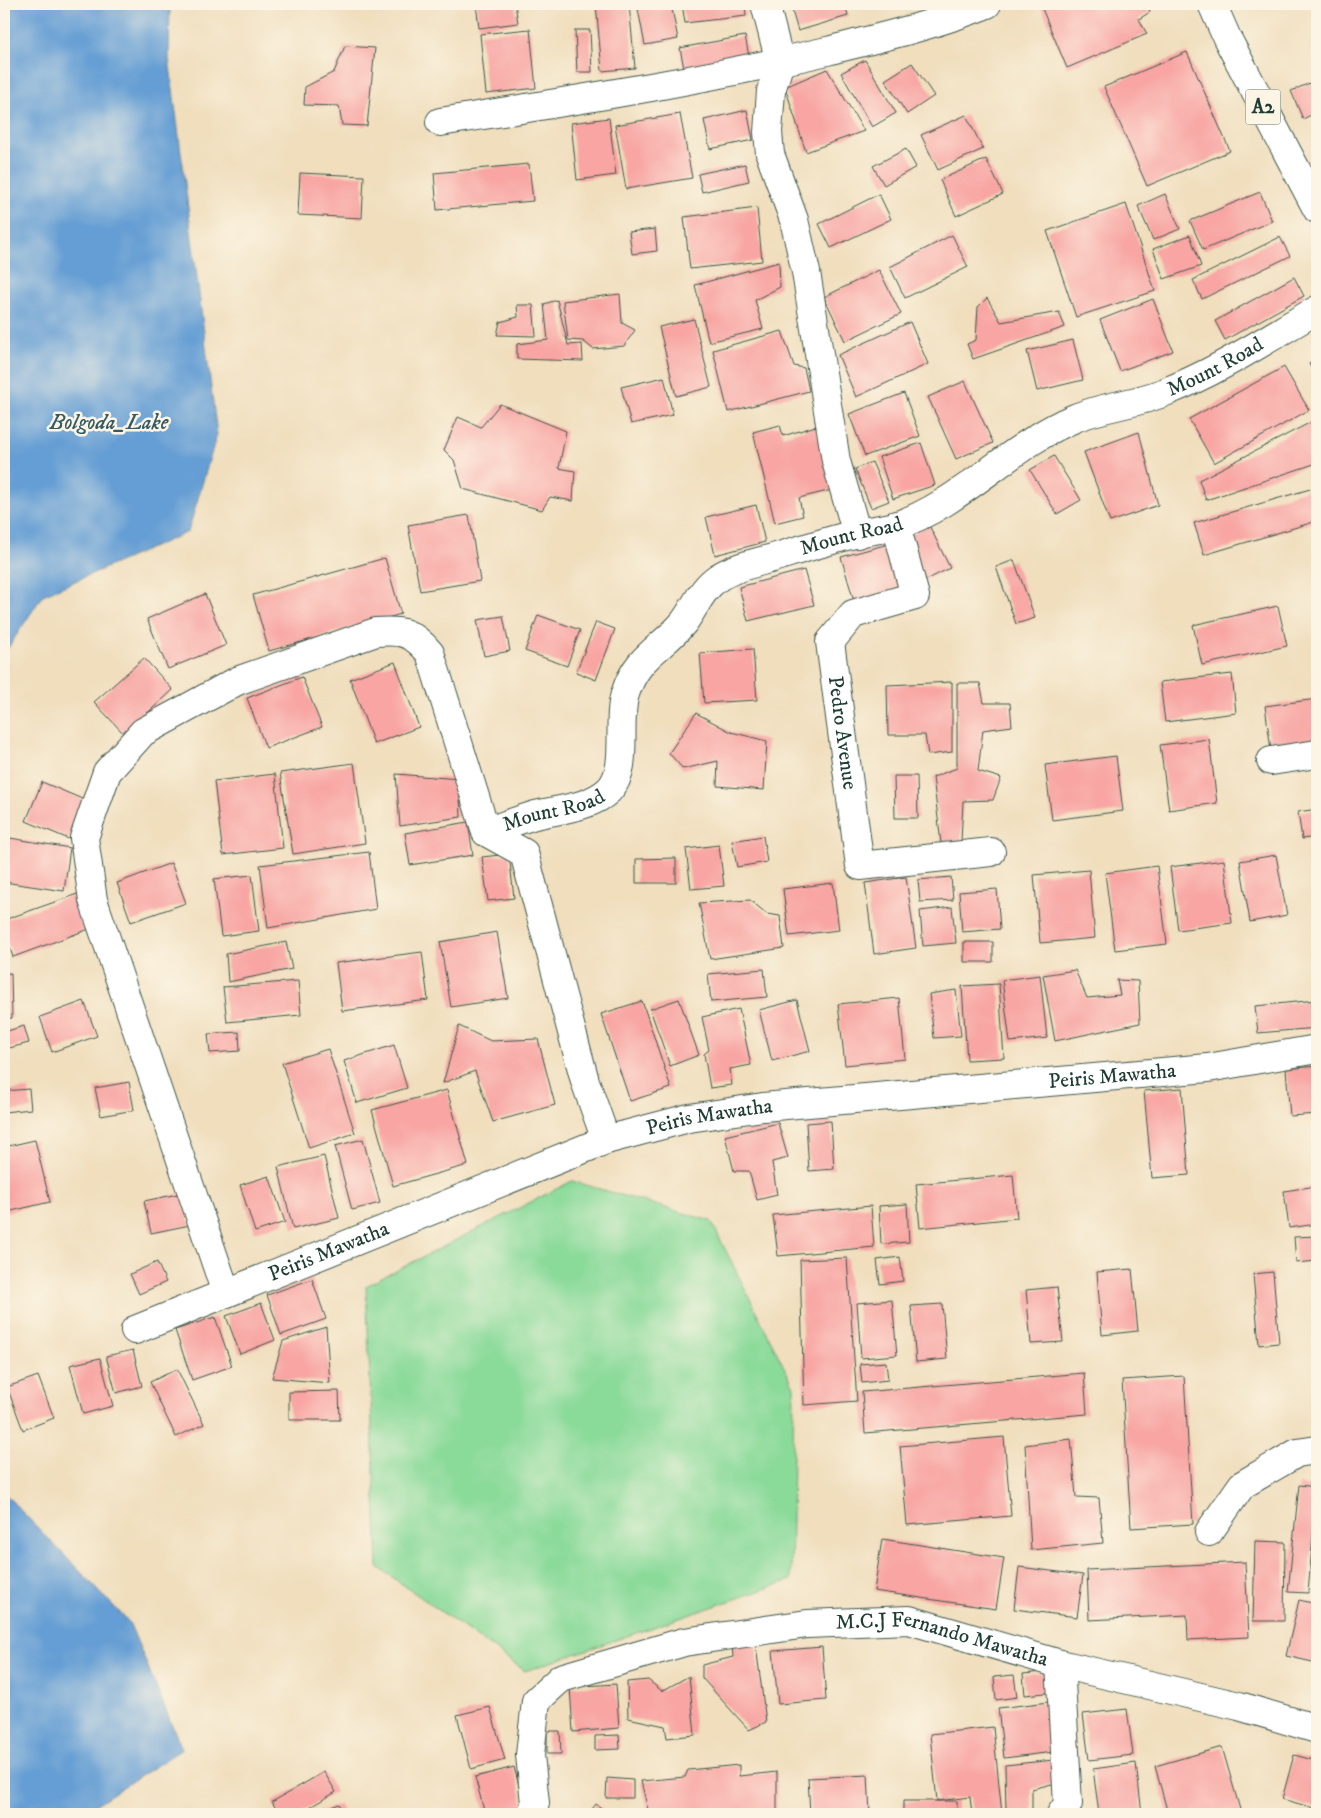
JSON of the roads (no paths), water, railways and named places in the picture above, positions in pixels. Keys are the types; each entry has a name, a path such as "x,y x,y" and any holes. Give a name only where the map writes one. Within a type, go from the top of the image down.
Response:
{"main road":[{"path":"765,4 780,62 771,91 768,132 770,154 794,220 800,246 836,461 857,534"},
{"path":"440,122 668,85 780,62 945,21 987,4"},
{"name":"A2","path":"1212,4 1227,38 1317,209"},
{"name":"Mount Road","path":"486,832 536,815 579,805 596,799 608,790 619,773 620,720 624,695 632,676 650,652 671,636 684,621 703,590 720,577 744,566 896,525 938,505 1032,442 1074,418 1161,394 1199,378 1317,310"},
{"name":"Pedro Avenue","path":"896,525 915,596 853,614 830,642 860,866 992,852"},
{"path":"226,1293 93,900 84,838 107,772 143,732 237,681 376,632 399,630 418,639 430,653 486,832 524,853 585,1081 606,1140"},
{"path":"1272,761 1317,754"},
{"name":"Peiris Mawatha","path":"135,1330 606,1140 689,1118 763,1107 1208,1068 1317,1049"},
{"path":"1209,1532 1242,1485 1297,1453 1317,1450"},
{"name":"M.C.J Fernando Mawatha","path":"532,1814 535,1804 530,1755 536,1700 561,1678 684,1642 807,1624 909,1620 1060,1664 1239,1706 1317,1729"},
{"path":"1060,1664 1071,1811"}],"water":[{"name":"Bolgoda_Lake","path":"4,4 170,4 169,58 217,434 188,532 43,595 4,654"},
{"path":"4,1493 129,1622 182,1749 81,1814 4,1814"}]}
